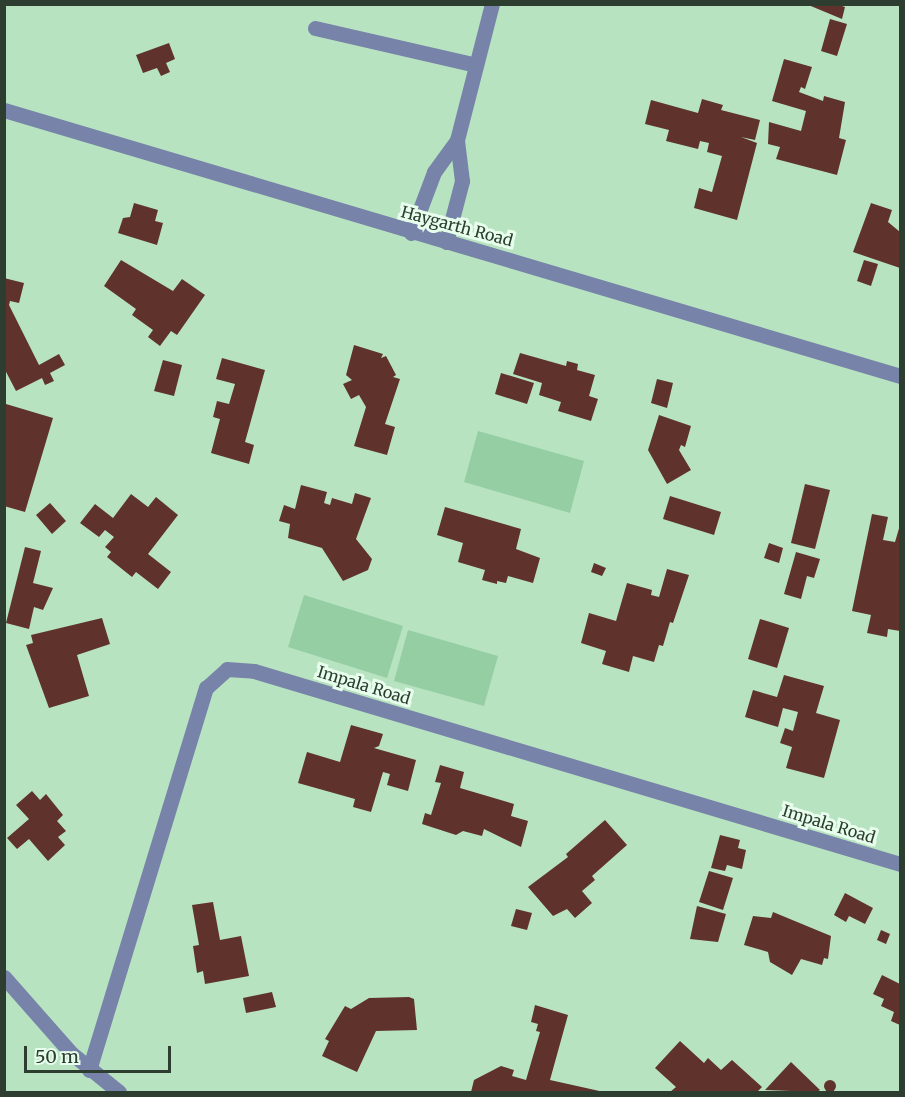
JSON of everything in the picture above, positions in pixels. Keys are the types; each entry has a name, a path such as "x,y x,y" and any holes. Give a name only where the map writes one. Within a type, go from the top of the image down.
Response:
{"street":[{"path":"446,242 462,181 457,140 492,4"},
{"path":"315,28 476,65"},
{"name":"Haygarth Road","path":"4,110 900,376"},
{"path":"411,232 434,172 457,140"},
{"name":"Impala Road","path":"96,1081 206,688 226,669 254,671 900,864"},
{"path":"4,977 96,1081 119,1092"}],"green space":[{"path":"478,431 584,461 570,513 464,482"},
{"path":"304,595 403,626 387,678 288,647"},
{"path":"408,630 498,656 484,706 394,681"}],"building":[{"path":"806,4 836,4 845,7 842,19"},
{"path":"830,19 847,24 837,56 821,51"},
{"path":"169,43 175,59 166,63 170,72 161,76 157,68 143,73 136,55"},
{"path":"784,59 812,67 805,89 801,87 799,92 823,101 824,96 845,102 839,138 846,140 837,175 776,159 780,147 768,144 769,122 801,131 806,111 772,101"},
{"path":"702,99 723,105 721,110 760,120 755,140 741,137 757,143 737,220 694,208 699,188 712,192 722,156 707,152 709,143 700,141 698,149 666,141 669,130 645,124 651,100 698,113"},
{"path":"134,203 158,210 155,221 163,223 157,245 118,233 123,218 130,217"},
{"path":"871,203 892,210 888,222 900,232 900,268 853,252"},
{"path":"121,260 173,291 182,279 205,295 177,335 171,331 160,346 148,337 153,330 132,315 136,309 104,286"},
{"path":"864,260 878,264 871,286 857,281"},
{"path":"4,278 24,283 19,303 10,301 9,305 39,365 59,354 65,365 50,373 54,381 45,385 42,378 16,391 4,368"},
{"path":"354,345 383,354 381,358 386,356 396,375 393,377 400,379 385,424 395,427 387,455 354,446 366,407 359,395 351,399 343,384 352,380 346,375"},
{"path":"520,353 566,366 567,361 578,364 577,370 595,375 589,396 598,399 591,421 558,411 561,402 539,395 542,383 513,374"},
{"path":"222,358 265,370 245,442 254,445 249,464 211,453 220,419 213,417 217,401 229,404 235,384 216,379"},
{"path":"163,360 182,365 174,396 154,391"},
{"path":"501,373 534,383 527,404 495,394"},
{"path":"657,379 673,383 667,408 651,403"},
{"path":"6,404 53,418 25,512 4,506"},
{"path":"659,415 691,426 685,447 681,445 679,450 691,470 667,484 648,450"},
{"path":"805,484 830,490 815,549 791,543"},
{"path":"301,485 327,492 324,503 330,505 332,498 352,504 355,493 371,498 356,539 372,559 368,570 343,581 322,548 288,538 290,524 279,521 284,505 295,509"},
{"path":"131,494 148,507 156,497 178,515 148,554 171,572 158,589 136,572 132,577 107,557 111,552 105,547 114,537 105,530 99,537 80,523 95,504 113,518"},
{"path":"670,496 721,512 714,535 663,519"},
{"path":"50,503 66,521 52,534 36,515"},
{"path":"445,507 521,529 516,549 540,558 533,583 508,576 506,583 497,581 497,584 482,580 485,570 458,562 463,543 437,535"},
{"path":"872,514 888,517 883,540 895,542 900,525 900,631 888,629 887,637 867,633 871,615 852,611"},
{"path":"769,543 783,548 779,563 764,558"},
{"path":"25,547 41,551 33,583 53,588 43,610 34,607 29,629 6,623"},
{"path":"796,552 820,559 814,578 807,576 801,599 784,594"},
{"path":"594,563 606,568 602,576 591,572"},
{"path":"667,569 689,575 673,623 670,622 663,646 659,645 654,662 633,656 629,672 602,664 606,651 581,643 589,613 616,621 627,583 652,590 651,595 659,597"},
{"path":"102,618 110,644 77,655 89,696 49,708 26,645 33,643 31,635"},
{"path":"760,619 789,628 777,668 748,659"},
{"path":"784,675 824,686 816,713 840,720 824,778 786,768 792,747 780,743 785,728 793,731 798,712 783,708 778,727 745,717 753,690 777,697"},
{"path":"351,725 383,734 379,746 374,748 416,760 408,791 387,785 390,774 383,772 371,812 353,807 355,799 298,783 307,752 340,762"},
{"path":"440,765 464,772 460,788 514,804 511,816 528,821 521,847 484,829 482,836 463,831 456,835 422,824 425,813 431,815 441,783 435,782"},
{"path":"32,791 40,800 46,794 63,815 57,821 66,831 58,837 65,845 48,861 29,839 17,849 7,838 29,819 16,805"},
{"path":"605,820 627,845 592,876 595,880 582,891 592,903 575,918 567,909 553,916 528,887 568,857 566,854"},
{"path":"720,835 740,840 738,848 746,850 742,869 727,865 725,871 711,868"},
{"path":"709,871 733,878 723,910 699,902"},
{"path":"845,893 873,908 865,924 849,916 846,922 834,915"},
{"path":"213,902 220,940 241,936 249,976 205,984 203,971 197,973 193,946 199,945 192,905"},
{"path":"697,906 726,914 718,942 690,939"},
{"path":"516,909 532,913 527,930 511,926"},
{"path":"773,912 831,936 828,959 824,958 822,965 801,959 792,975 770,962 768,952 744,945 753,916 771,918"},
{"path":"881,930 890,934 886,944 877,940"},
{"path":"882,975 900,984 900,1025 891,1021 894,1012 881,1006 884,999 873,994"},
{"path":"272,992 276,1007 246,1013 243,998"},
{"path":"409,997 414,999 417,1030 376,1031 357,1072 322,1056 329,1041 325,1039 345,1006 351,1009 369,998"},
{"path":"535,1005 568,1015 550,1080 604,1092 471,1092 474,1080 501,1066 514,1070 512,1076 526,1080 540,1032 536,1031 538,1024 531,1022"},
{"path":"680,1041 704,1063 708,1058 721,1070 732,1060 762,1087 757,1092 670,1092 676,1087 655,1068"},
{"path":"791,1062 820,1090 817,1092 765,1090"},
{"path":"832,1080 836,1086 832,1092 828,1092 824,1084"}]}
